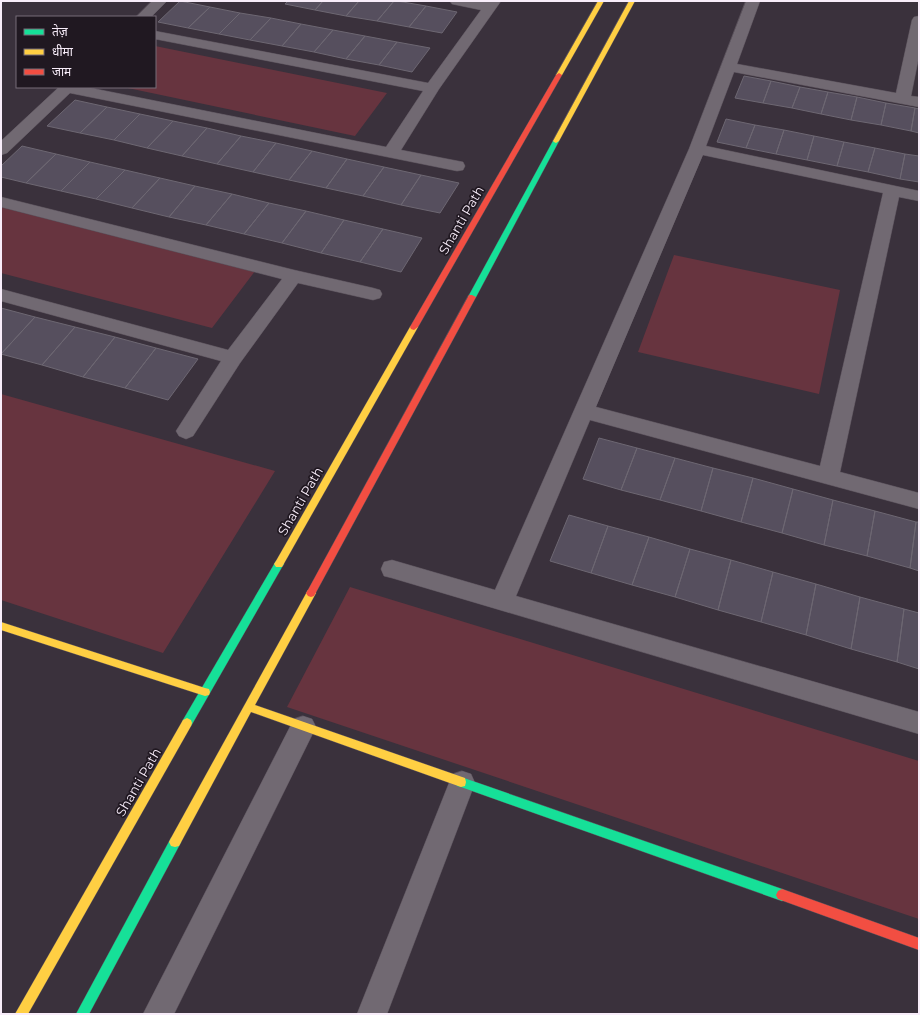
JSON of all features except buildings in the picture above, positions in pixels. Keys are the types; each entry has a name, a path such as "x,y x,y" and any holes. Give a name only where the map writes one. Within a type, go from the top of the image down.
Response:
{"main road":[{"name":"Shanti Path","path":"21,1014 601,1"},
{"path":"82,1014 632,1"},
{"path":"1,626 205,692"},
{"path":"249,707 919,944"}],"street":[{"path":"144,16 160,1"},
{"path":"457,1 492,4"},
{"path":"502,601 697,149 753,1"},
{"path":"391,152 432,88 492,4"},
{"path":"903,99 919,20"},
{"path":"156,35 432,88"},
{"path":"729,67 919,102"},
{"path":"1,150 67,88"},
{"path":"73,88 457,166"},
{"path":"697,149 919,196"},
{"path":"828,476 892,190"},
{"path":"1,202 294,276 372,294"},
{"path":"186,431 233,358 294,276"},
{"path":"1,295 233,358"},
{"path":"584,412 919,500"},
{"path":"392,569 919,723"},
{"path":"158,1014 304,727"},
{"path":"372,1014 462,783"}],"shaded area":[{"path":"156,46 387,93 355,136 128,88 156,88"},
{"path":"1,204 258,267 212,328 1,273"},
{"path":"674,255 840,290 819,394 638,352"},
{"path":"1,394 275,471 163,653 1,600"},
{"path":"350,587 919,761 919,919 287,707"}],"traffic: fast":[{"path":"472,297 556,141"},
{"path":"187,723 279,564"},
{"path":"461,782 782,895"},
{"path":"82,1014 175,842"}],"traffic: slow":[{"path":"559,75 601,1"},
{"path":"556,141 632,1"},
{"path":"279,564 414,327"},
{"path":"175,842 311,593"},
{"path":"1,626 205,692"},
{"path":"249,707 461,782"},
{"path":"21,1014 187,723"}],"traffic: jam":[{"path":"414,327 559,75"},
{"path":"311,593 472,297"},
{"path":"782,895 919,944"}]}
